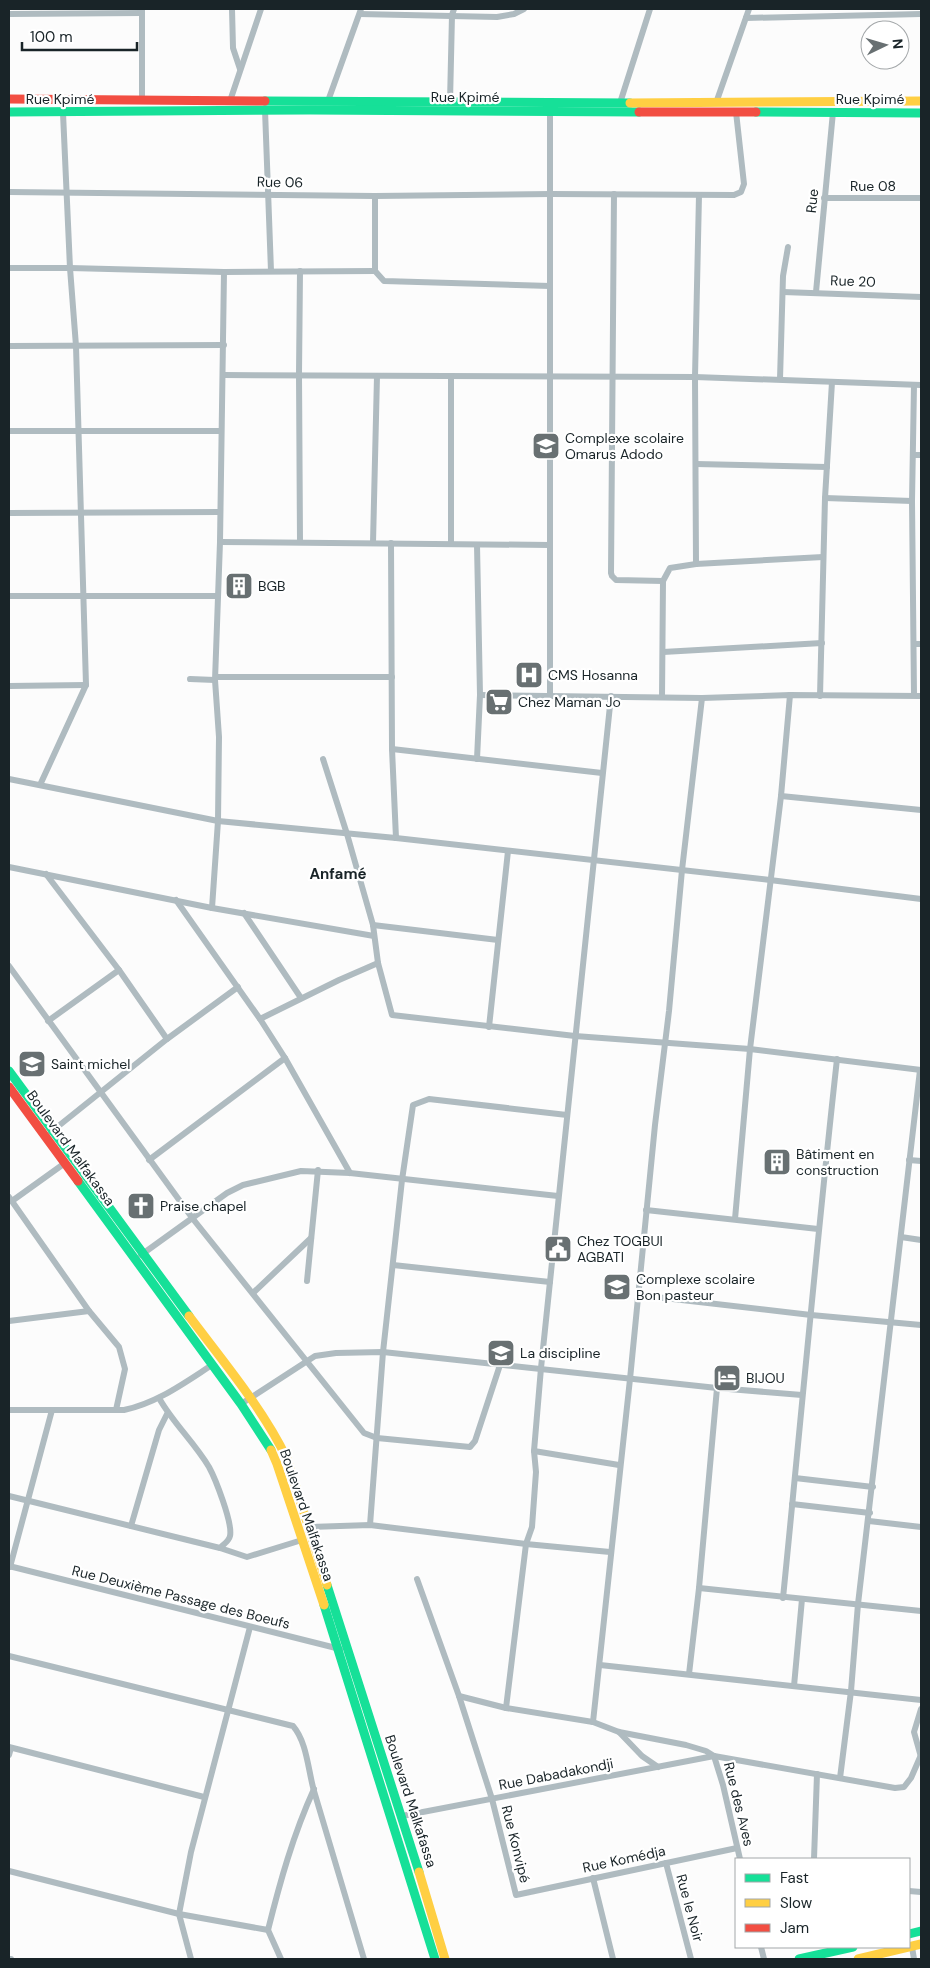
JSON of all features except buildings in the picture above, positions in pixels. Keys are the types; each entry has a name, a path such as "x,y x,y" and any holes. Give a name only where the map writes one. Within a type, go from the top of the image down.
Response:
{"main road":[{"name":"Rue Kpimé","path":"9,99 620,103 921,101"},
{"name":"Rue Kpimé","path":"9,112 265,110 921,113"},
{"name":"Boulevard Malfakassa","path":"9,1072 49,1133 140,1256 250,1399 281,1446 310,1527 348,1653"},
{"name":"Boulevard Malfakassa","path":"9,1087 49,1133 65,1163 140,1256 272,1451 338,1649 435,1959"},
{"name":"Boulevard Malkafassa","path":"348,1653 402,1816 445,1959"},
{"path":"912,1946 921,1944"},
{"path":"799,1959 813,1951 843,1948"},
{"path":"858,1959 904,1948"}],"street":[{"path":"232,9 233,48 240,69"},
{"path":"230,101 261,9"},
{"path":"328,101 361,11 453,12 507,16 524,9"},
{"path":"620,103 650,9"},
{"path":"716,102 749,9"},
{"path":"9,14 142,11 142,100"},
{"path":"450,102 453,12"},
{"path":"746,18 921,14"},
{"path":"265,110 271,271"},
{"path":"550,111 550,694"},
{"name":"Rue 06","path":"9,192 375,196 551,194 734,195 741,192 744,184 736,112"},
{"name":"Rue","path":"816,292 833,112"},
{"path":"40,785 86,685 76,346 70,268 64,113"},
{"path":"614,194 611,377 612,576 616,580 663,581"},
{"path":"696,564 695,377 699,195"},
{"path":"375,196 375,271 382,280 388,283 550,286"},
{"name":"Rue 08","path":"824,198 921,198"},
{"path":"780,379 784,269 788,247"},
{"path":"9,268 224,272 375,271"},
{"path":"300,271 298,374 300,542"},
{"path":"212,908 218,821 219,737 216,679 224,272"},
{"name":"Rue 20","path":"783,292 921,297"},
{"path":"9,346 224,345"},
{"path":"223,374 695,377 918,385 912,502 914,644 918,696 790,695 702,698 550,694 480,695"},
{"path":"373,543 377,376"},
{"path":"451,376 451,544"},
{"path":"820,696 825,498 832,382"},
{"path":"9,431 221,431"},
{"path":"913,455 921,455"},
{"path":"696,464 827,467"},
{"path":"825,498 912,502"},
{"path":"9,513 220,512"},
{"path":"220,542 550,545"},
{"path":"391,544 392,749 396,838"},
{"path":"477,545 480,695 477,758"},
{"path":"662,697 663,581 670,568 696,564 823,557"},
{"path":"912,562 921,562"},
{"path":"9,596 217,596"},
{"path":"663,652 822,643"},
{"path":"914,644 921,644"},
{"path":"190,679 392,677"},
{"path":"9,686 86,685"},
{"path":"735,1219 750,1049 781,796 790,695"},
{"path":"506,1708 526,1544 532,1528 536,1472 534,1451 541,1368 611,696"},
{"path":"592,1722 600,1665 619,1465 630,1379 646,1210 702,698"},
{"path":"392,749 602,773"},
{"path":"323,759 373,925 378,963 392,1015 575,1036 750,1049 921,1070 858,1604 851,1691 840,1778"},
{"path":"9,779 218,821 396,838 921,899"},
{"path":"781,796 921,810"},
{"path":"489,1027 508,852"},
{"path":"9,867 212,908 374,936"},
{"path":"46,874 119,970 168,1039"},
{"path":"176,900 238,987 285,1058 350,1173"},
{"path":"244,913 301,998"},
{"path":"373,925 498,940"},
{"path":"260,1019 378,963"},
{"path":"9,966 193,1219 364,1433 377,1438 470,1447 475,1441 500,1364"},
{"path":"48,1021 119,970"},
{"path":"9,981 16,976"},
{"path":"49,1133 168,1039 238,987"},
{"path":"149,1160 285,1058"},
{"path":"783,1598 836,1059"},
{"path":"370,1525 383,1352 402,1180 413,1105 429,1098 567,1115"},
{"path":"909,1160 921,1161"},
{"path":"65,1163 10,1199 89,1311 119,1347 126,1369 116,1410"},
{"path":"140,1256 227,1193 243,1185 294,1172 318,1170 558,1196"},
{"path":"307,1281 318,1170"},
{"path":"646,1210 818,1229"},
{"path":"901,1237 921,1240"},
{"path":"253,1293 311,1238"},
{"path":"393,1264 550,1282"},
{"path":"638,1295 811,1315 921,1325"},
{"path":"9,1321 89,1311"},
{"path":"241,1404 314,1356 383,1352 717,1388 802,1395"},
{"path":"9,1410 116,1410 141,1406 159,1398 212,1365"},
{"path":"689,1674 717,1388"},
{"path":"159,1398 167,1414 209,1467 227,1512 230,1535 227,1542 220,1548"},
{"path":"9,1567 52,1410"},
{"path":"131,1526 160,1430 167,1414"},
{"path":"534,1451 619,1465"},
{"path":"795,1478 872,1487"},
{"path":"9,1496 220,1548 247,1557 302,1540"},
{"path":"792,1504 870,1514"},
{"path":"869,1521 921,1527"},
{"path":"310,1527 370,1525 610,1552"},
{"name":"Rue Deuxième Passage des Boeufs","path":"9,1567 250,1626 348,1653"},
{"name":"Rue Konvipé","path":"417,1579 459,1696 492,1799 516,1895"},
{"path":"698,1588 921,1611"},
{"path":"794,1686 802,1600"},
{"path":"191,1959 179,1914 204,1797 250,1626"},
{"path":"9,1656 292,1726 298,1733 301,1741 364,1959"},
{"path":"600,1665 921,1700"},
{"path":"459,1696 506,1708 592,1722 619,1732 686,1745 706,1751 714,1756 895,1788 904,1787 921,1756 914,1732 921,1709"},
{"path":"619,1732 642,1756 658,1766"},
{"path":"9,1755 10,1747 204,1797"},
{"name":"Rue Dabadakondji","path":"402,1816 714,1756"},
{"name":"Rue des Aves","path":"714,1756 740,1858"},
{"path":"814,1858 817,1774"},
{"path":"281,1959 268,1930 285,1863 300,1820 314,1789"},
{"name":"Rue Komédja","path":"516,1895 737,1848"},
{"name":"Rue le Noir","path":"666,1863 691,1959"},
{"path":"9,1871 179,1914 268,1930"},
{"path":"593,1878 613,1959"},
{"path":"912,1946 914,1959"}],"traffic: fast":[{"path":"265,101 630,103"},
{"path":"9,112 310,110 639,112"},
{"path":"756,112 921,113"},
{"path":"9,1071 189,1316"},
{"path":"78,1181 241,1404 271,1450"},
{"path":"327,1585 419,1872"},
{"path":"324,1605 435,1959"},
{"path":"910,1934 921,1931"},
{"path":"799,1959 848,1948"}],"traffic: slow":[{"path":"630,103 921,101"},
{"path":"189,1316 255,1404 278,1441 287,1459 327,1585"},
{"path":"271,1450 324,1605"},
{"path":"419,1872 445,1959"},
{"path":"910,1947 921,1944"},
{"path":"858,1959 904,1948"}],"traffic: jam":[{"path":"9,99 265,101"},
{"path":"639,112 756,112"},
{"path":"9,1087 78,1181"}],"place":[{"name":"Complexe scolaire Omarus Adodo","path":"546,446"},
{"name":"BGB","path":"239,586"},
{"name":"CMS Hosanna","path":"529,675"},
{"name":"Chez Maman Jo","path":"499,702"},
{"name":"Saint michel","path":"32,1064"},
{"name":"Bâtiment en construction","path":"777,1162"},
{"name":"Praise chapel","path":"141,1206"},
{"name":"Chez TOGBUI AGBATI","path":"558,1249"},
{"name":"Complexe scolaire Bon pasteur","path":"617,1287"},
{"name":"La discipline","path":"501,1353"},
{"name":"BIJOU","path":"727,1378"}],"district":[{"name":"Anfamé","path":"338,874"}]}
